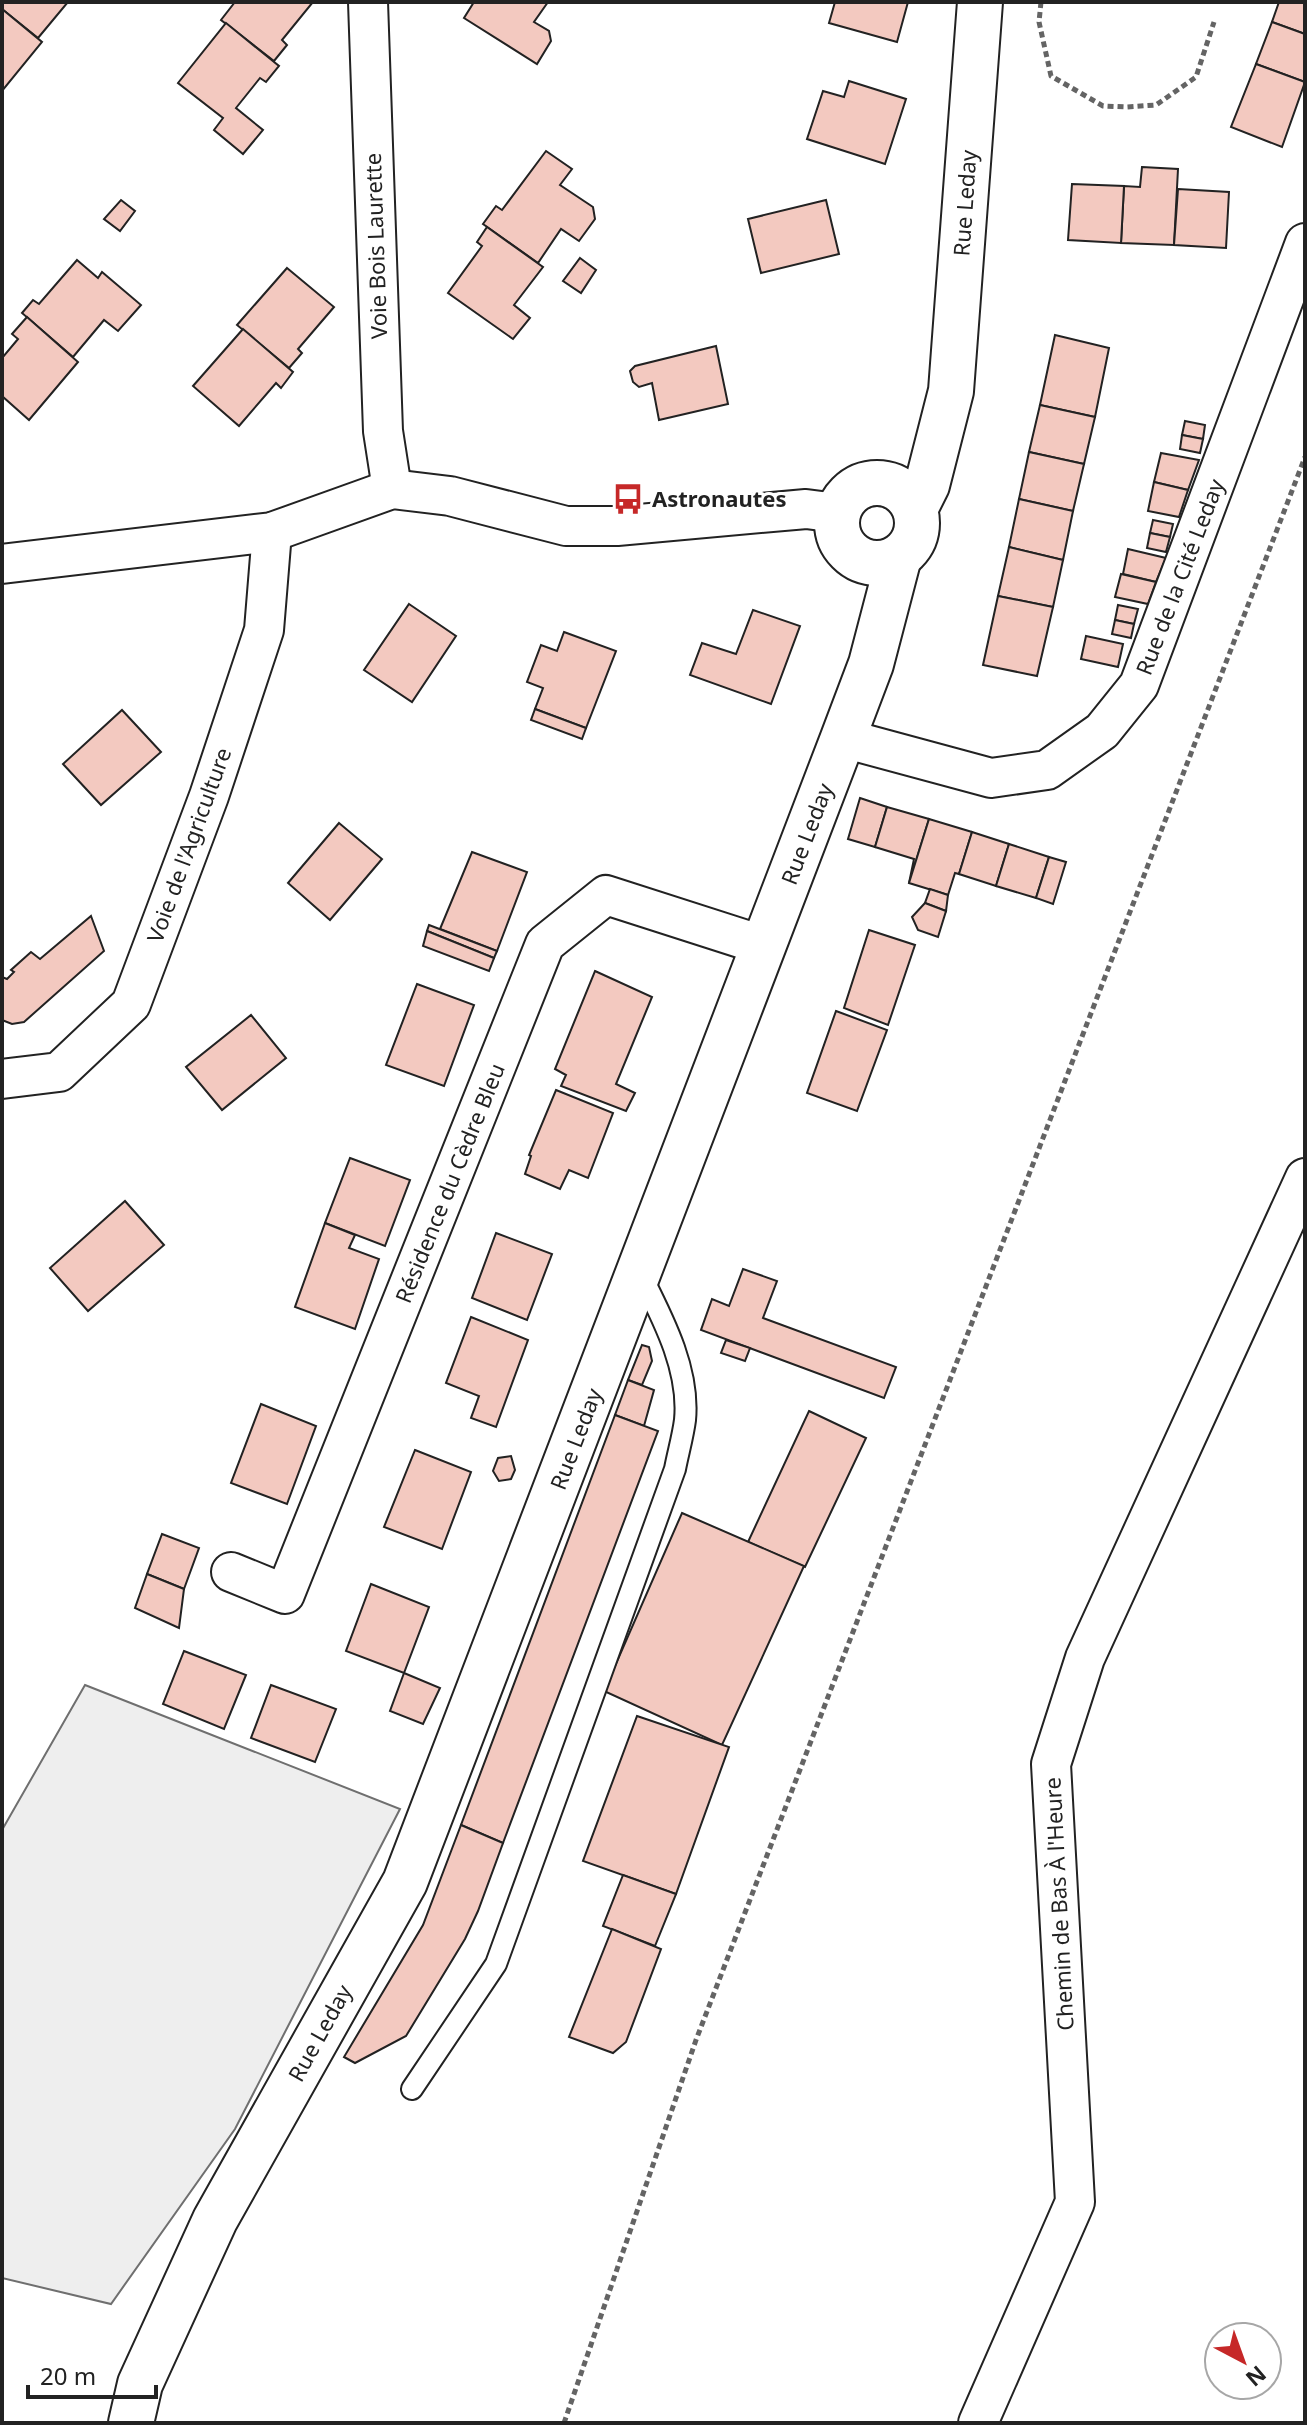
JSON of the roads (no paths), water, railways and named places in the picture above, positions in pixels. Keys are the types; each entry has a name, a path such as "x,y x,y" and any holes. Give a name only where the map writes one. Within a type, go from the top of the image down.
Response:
{"main road":[{"name":"Rue Leday","path":"904,497 934,450 951,391 980,2"},
{"path":"874,482 904,497 918,527 911,544 880,559 846,550 837,533 837,513 844,497 858,487 874,482"},
{"name":"Rue Leday","path":"131,2423 140,2384 215,2220 405,1882 871,664 878,632 872,588 880,559"}],"street":[{"name":"Voie Bois Laurette","path":"368,2 383,431 392,489"},
{"name":"Rue de la Cité Leday","path":"843,738 991,778 1047,770 1102,731 1139,685 1305,243"},
{"path":"2,564 272,532 392,489 450,496 566,526 617,526 806,509 837,513"},
{"name":"Voie de l'Agriculture","path":"2,1079 59,1072 131,1004 209,796 264,630 272,532"},
{"name":"Résidence du Cèdre Bleu","path":"231,1572 285,1594 545,944 606,895 765,946"},
{"name":"Chemin de Bas À l'Heure","path":"978,2423 1075,2202 1051,1764 1085,1658 1305,1178"}],"lane":[{"path":"412,2089 496,1964 675,1469 685,1417 681,1377 668,1329 640,1273"}],"place":[{"name":"Astronautes","path":"628,499"}]}
